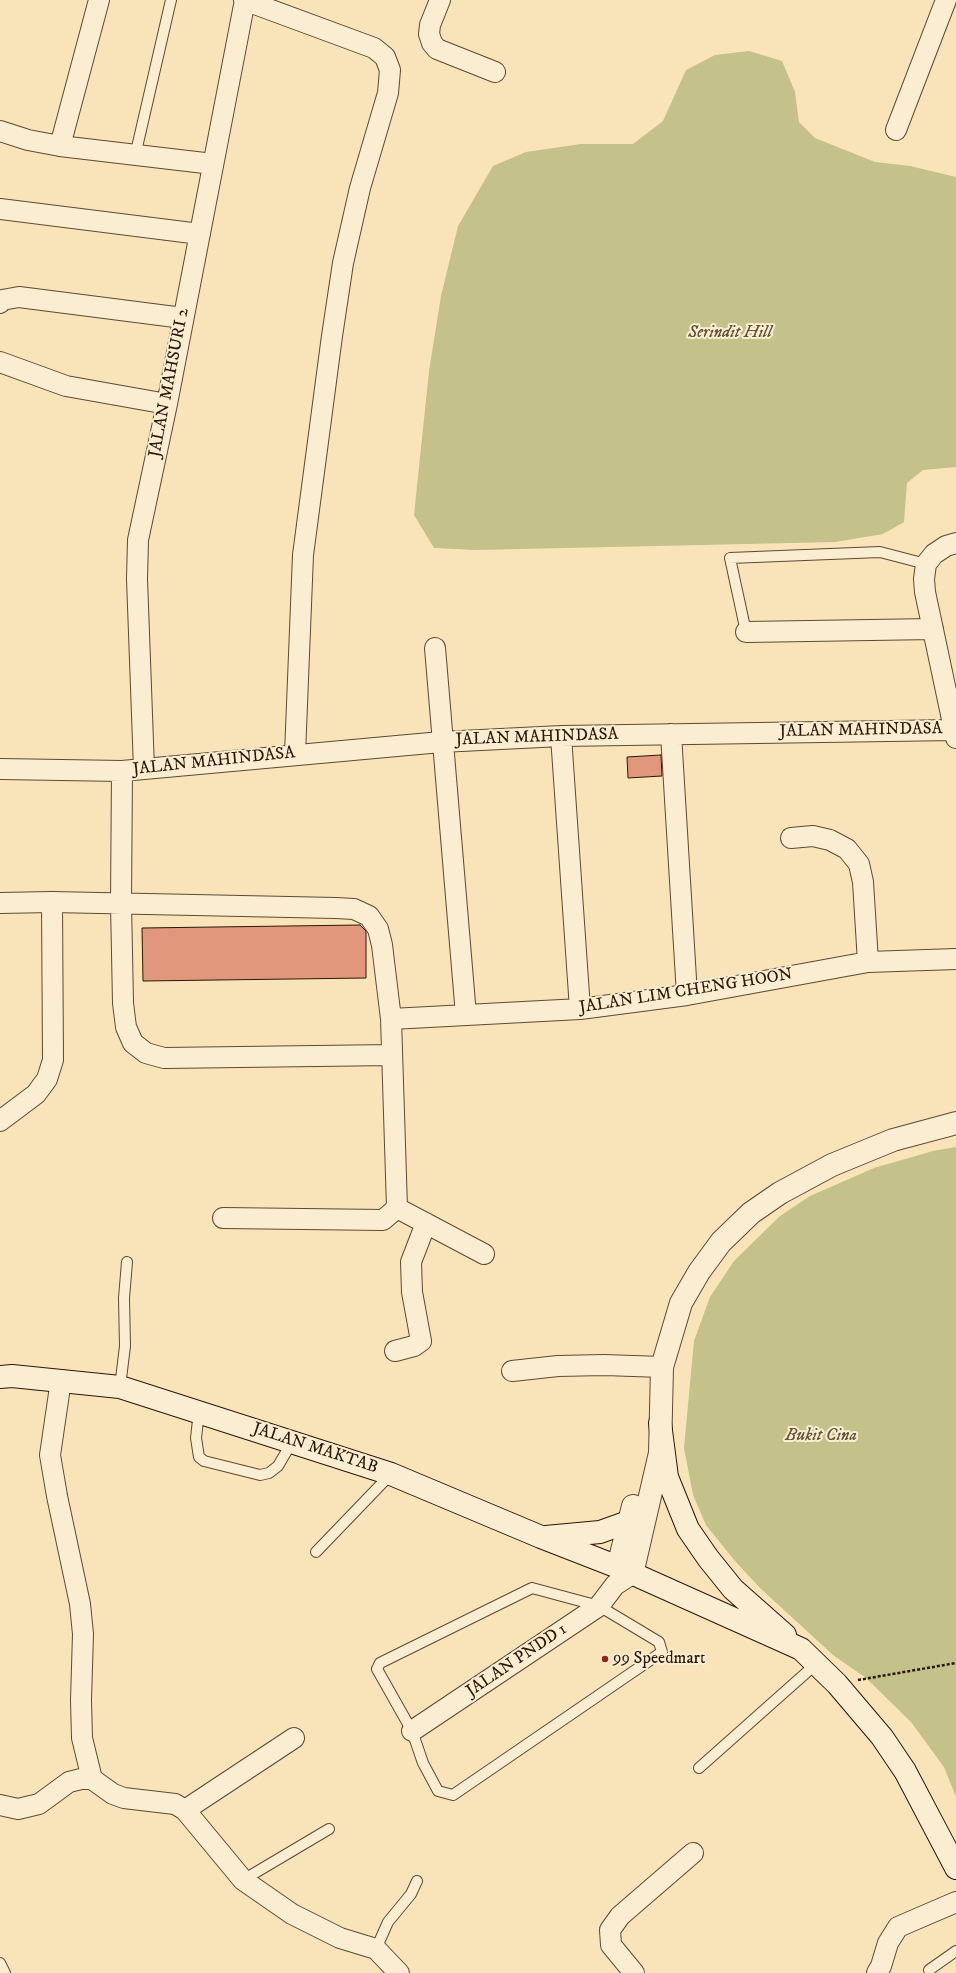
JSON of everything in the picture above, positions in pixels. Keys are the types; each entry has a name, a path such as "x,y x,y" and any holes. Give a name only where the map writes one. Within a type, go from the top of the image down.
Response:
{"main road":[{"path":"622,1575 660,1453 662,1367 681,1303 699,1272 721,1242 751,1213 780,1193 832,1165 893,1140 956,1123"},
{"name":"JALAN MAKTAB","path":"0,1377 12,1376 61,1380 120,1387 199,1411 391,1474 541,1537 622,1575 801,1649"},
{"path":"622,1575 628,1522 648,1451 660,1423"},
{"path":"660,1423 667,1477 688,1530 708,1558 733,1588 801,1649 837,1684 882,1737 905,1771 956,1868"},
{"path":"541,1537 600,1532 628,1522"}],"street":[{"path":"60,146 99,0"},
{"path":"245,0 374,48 385,57 390,70 388,93 360,188 343,263 332,336 303,555 296,754"},
{"name":"JALAN MAHSURI 2","path":"144,769 136,579 138,540 167,404 212,164 245,0"},
{"path":"440,0 430,25 429,34 432,43 437,49 495,72"},
{"path":"896,130 946,0"},
{"path":"0,131 28,140 60,146 212,164"},
{"path":"0,209 200,234"},
{"path":"1,302 20,297 183,318"},
{"path":"0,362 66,386 167,404"},
{"path":"955,734 925,592 924,579 926,564 934,554 946,546 956,543"},
{"path":"746,632 933,629"},
{"path":"435,648 441,742 466,1015"},
{"path":"671,734 687,995"},
{"name":"JALAN MAHINDASA","path":"0,769 122,771 441,742 561,736 671,734 955,734"},
{"path":"561,736 580,1009"},
{"name":"JALAN MAHINDASA","path":"122,771 121,903 123,1003 126,1027 133,1043 146,1053 164,1058 392,1055"},
{"path":"791,838 813,836 830,840 847,849 859,864 863,882 868,962"},
{"path":"0,1121 36,1094 47,1079 53,1060 52,902"},
{"path":"0,903 121,903 354,909 369,916 378,929 382,945 390,1019 397,1208"},
{"name":"JALAN LIM CHENG HOON","path":"390,1019 580,1009 687,995 868,962 956,959"},
{"path":"223,1218 383,1220 397,1208"},
{"path":"397,1208 484,1254"},
{"path":"395,1351 414,1346 421,1341 412,1292 411,1262 426,1223"},
{"path":"512,1371 558,1366 662,1367"},
{"path":"61,1380 50,1455 56,1496 80,1604 83,1634 80,1700 82,1738 92,1779"},
{"name":"JALAN PNDD 1","path":"412,1731 599,1606 622,1575"},
{"path":"185,1810 294,1738"},
{"path":"0,1805 18,1809 39,1804 69,1782 81,1779 92,1779 113,1794 124,1798 175,1804 185,1810 243,1880 292,1914 340,1938 376,1949 399,1973"},
{"path":"634,1973 611,1945 610,1930 620,1916 693,1853"},
{"path":"877,1973 881,1966 888,1943 898,1927 956,1902"}],"lane":[{"path":"135,156 171,0"},
{"path":"746,632 730,558 880,552 926,564"},
{"path":"120,1387 125,1346 124,1298 127,1262"},
{"path":"199,1411 196,1438 199,1457 204,1461 260,1475 269,1473 278,1466 292,1442"},
{"path":"316,1552 391,1474"},
{"path":"532,1588 599,1606 659,1642 662,1652 454,1795 438,1791 423,1763 412,1731 377,1669 380,1663 532,1588"},
{"path":"699,1768 816,1664"},
{"path":"243,1880 329,1829"},
{"path":"376,1949 388,1922 411,1894 417,1880"},
{"path":"929,1970 956,1951"},
{"path":"0,1963 5,1973"}],"path":[{"path":"837,1684 956,1663"}],"green space":[{"name":"Serindit Hill","path":"749,51 782,61 795,92 799,122 815,138 875,162 910,166 956,177 956,467 923,470 907,483 904,522 883,534 835,542 476,550 434,548 414,515 429,371 441,296 458,226 493,166 526,152 581,144 633,144 663,121 686,70 715,55"},
{"name":"Bukit Cina","path":"956,1147 956,1797 944,1767 911,1722 866,1678 833,1655 760,1588 735,1561 706,1525 693,1495 684,1448 694,1341 710,1297 734,1261 780,1216 810,1196 874,1168 933,1151"}],"building":[{"path":"661,755 662,776 628,778 627,757"},
{"path":"360,925 366,931 366,978 143,981 142,928"}],"place":[{"name":"99 Speedmart","path":"605,1659"}]}
